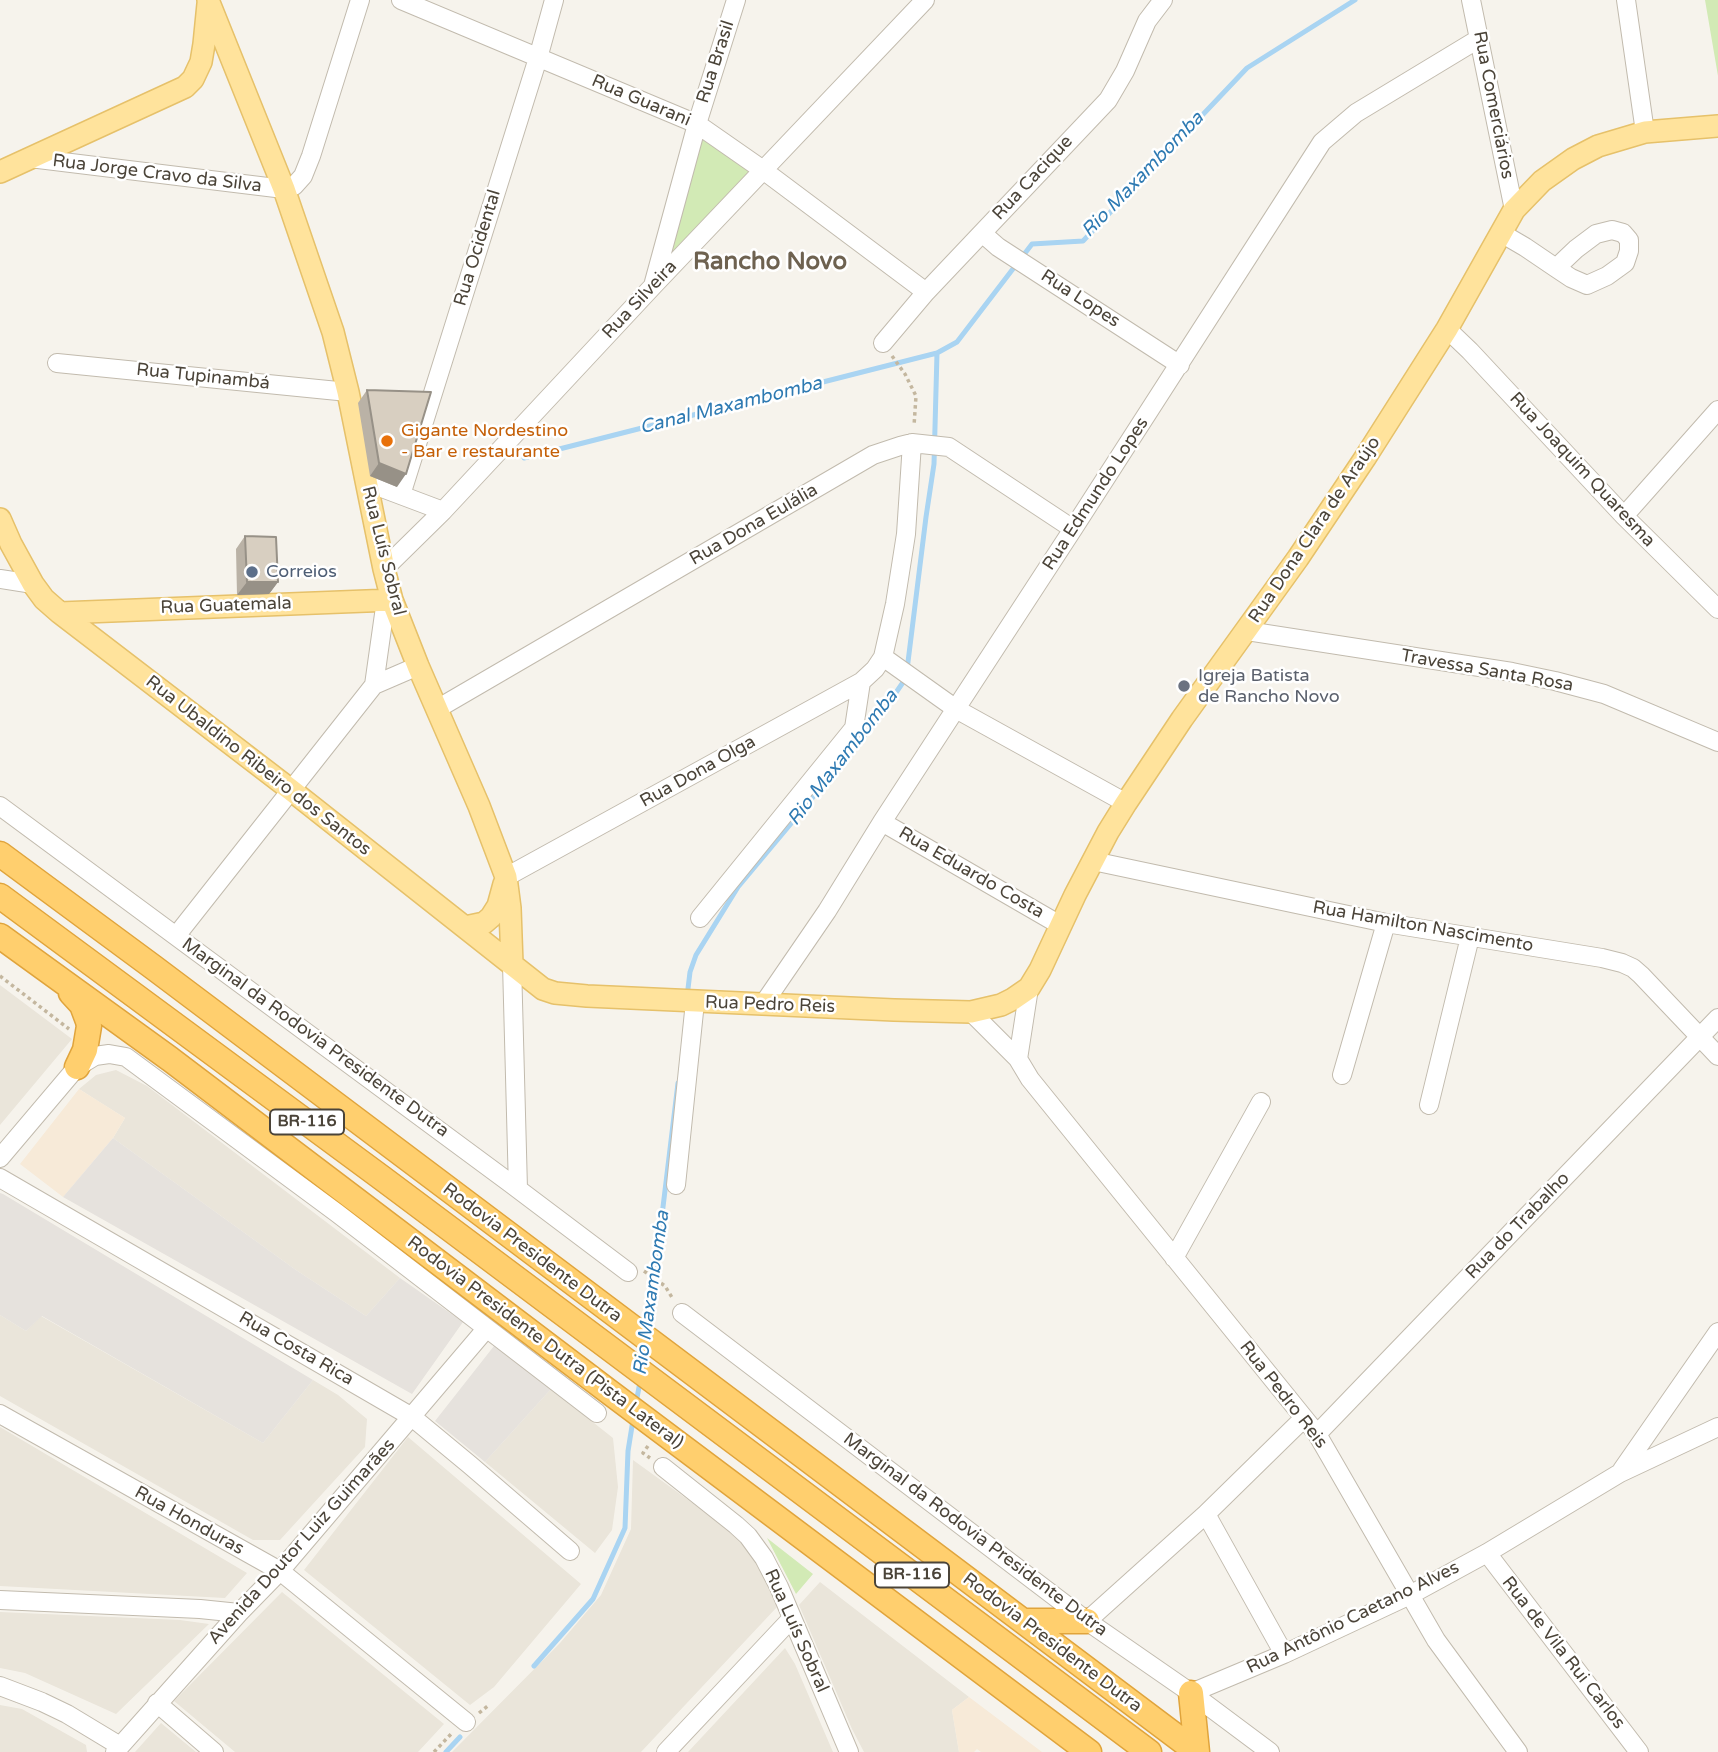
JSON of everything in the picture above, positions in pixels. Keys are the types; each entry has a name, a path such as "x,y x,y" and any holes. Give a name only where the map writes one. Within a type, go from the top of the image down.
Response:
{"highway":[{"name":"Rodovia Presidente Dutra","path":"0,854 1197,1752"},
{"name":"Rodovia Presidente Dutra","path":"0,896 1149,1752"},
{"name":"Rodovia Presidente Dutra (Pista Lateral)","path":"0,936 170,1059 603,1402 656,1427 1089,1752"},
{"path":"56,977 77,999 88,1021 87,1045 77,1067"},
{"path":"1023,1621 1087,1621"},
{"path":"1191,1693 1197,1752"}],"main road":[{"name":"Rua Luís Sobral","path":"208,1 284,189 333,332 348,392 389,600 479,806 506,877 512,964"},
{"path":"0,172 190,83 202,57 208,1"},
{"name":"Rua Dona Clara de Araújo","path":"971,1012 1001,1006 1029,988 1093,861 1126,803 1182,719 1337,501 1447,330 1514,210 1542,181 1573,159 1598,146 1645,132 1718,126"},
{"name":"Rua Ubaldino Ribeiro dos Santos","path":"0,519 33,584 44,599 60,613 512,964"},
{"name":"Rua Guatemala","path":"60,613 389,600"},
{"path":"465,927 484,923 491,917 498,906 506,877"},
{"name":"Rua Pedro Reis","path":"512,964 543,989 555,993 664,1001 971,1012"}],"street":[{"path":"284,189 298,183 311,156 359,0"},
{"name":"Rua Guarani","path":"401,0 697,124 926,292"},
{"name":"Rua Ocidental","path":"401,495 554,0"},
{"name":"Rua Brasil","path":"653,286 697,124 736,0"},
{"name":"Rua Silveira","path":"384,569 443,511 925,0"},
{"name":"Rua Cacique","path":"888,349 926,292 1108,100 1125,71 1147,21 1163,0"},
{"name":"Rua Comerciários","path":"1471,0 1514,210"},
{"path":"1626,0 1645,132"},
{"name":"Rua Edmundo Lopes","path":"764,1003 827,911 1322,142 1356,113 1480,38"},
{"name":"Rua Jorge Cravo da Silva","path":"30,158 284,189"},
{"name":"Rua Lopes","path":"982,233 998,247 1180,365"},
{"path":"1501,233 1556,268"},
{"name":"Rua Joaquim Quaresma","path":"1447,330 1470,351 1624,516 1718,610"},
{"name":"Rua Tupinambá","path":"57,363 348,392"},
{"path":"1624,516 1718,410"},
{"name":"Rua Dona Eulália","path":"437,709 873,455 916,443 950,447 1073,529"},
{"name":"Rua Dona Olga","path":"506,877 860,682 875,670 883,657 895,604 916,443"},
{"path":"366,482 443,511"},
{"path":"0,579 33,584"},
{"path":"176,936 374,685 389,600"},
{"name":"Travessa Santa Rosa","path":"1247,631 1555,681 1604,694 1718,742"},
{"path":"883,657 956,709 1126,803"},
{"path":"374,685 418,666"},
{"path":"699,918 854,728 860,682"},
{"name":"Marginal da Rodovia Presidente Dutra","path":"0,806 518,1189 637,1272"},
{"name":"Rua Eduardo Costa","path":"882,822 1060,925"},
{"name":"Rua Hamilton Nascimento","path":"1093,861 1386,923 1622,963 1641,975 1718,1056"},
{"path":"1342,1075 1386,923"},
{"path":"1429,1105 1469,937"},
{"name":"Rua Luís Sobral","path":"512,964 518,1189"},
{"path":"1018,1059 1029,988"},
{"path":"677,1185 693,1002"},
{"name":"Rua Pedro Reis","path":"971,1012 1018,1059 1030,1079 1317,1434 1436,1640 1518,1752"},
{"name":"Rua do Trabalho","path":"1317,1434 1718,1018"},
{"path":"0,1158 77,1067 90,1058 101,1055 117,1055 131,1059 486,1329 603,1402"},
{"path":"1174,1258 1261,1102"},
{"name":"Rua Costa Rica","path":"0,1178 412,1417 569,1551"},
{"name":"Marginal da Rodovia Presidente Dutra","path":"682,1313 1087,1621 1270,1752"},
{"name":"Avenida Doutor Luiz Guimarães","path":"118,1749 157,1703 280,1571 486,1329"},
{"path":"1620,1473 1718,1332"},
{"name":"Rua Honduras","path":"0,1414 280,1571 466,1722"},
{"path":"1087,1621 1206,1514 1304,1418"},
{"name":"Rua Antônio Caetano Alves","path":"1191,1693 1284,1654 1410,1595 1487,1553 1620,1473 1718,1427"},
{"name":"Rua Luís Sobral","path":"663,1467 748,1536 772,1572 849,1752"},
{"path":"1206,1514 1284,1654"},
{"name":"Rua de Vila Rui Carlos","path":"1487,1553 1639,1752"},
{"path":"0,1600 239,1613"},
{"path":"666,1752 792,1618"},
{"path":"0,1686 67,1714 118,1749"},
{"path":"157,1703 214,1752"}],"path":[{"path":"888,349 916,396 916,443"},
{"path":"0,976 52,1016 57,1011"},
{"path":"637,1272 665,1286"}],"shaded area":[{"path":"0,985 72,1039 0,1125"},
{"path":"116,1070 147,1086 400,1278 366,1316 296,1270 113,1138 125,1118 79,1089 96,1075"},
{"path":"79,1089 125,1118 113,1138 63,1197 20,1164"},
{"path":"113,1138 296,1270 366,1316 400,1278 463,1322 412,1394 63,1197"},
{"path":"0,1193 313,1380 263,1443 42,1316 26,1331 0,1315"},
{"path":"0,1315 26,1331 41,1316 263,1443 313,1380 338,1395 367,1419 365,1447 280,1540 253,1540 0,1396"},
{"path":"494,1346 551,1389 485,1462 435,1421"},
{"path":"551,1389 613,1438 618,1487 612,1530 595,1553 485,1462"},
{"path":"0,1427 247,1573 225,1598 0,1586"},
{"path":"408,1437 581,1584 494,1687 470,1705 304,1570"},
{"path":"633,1460 741,1538 769,1584 777,1607 641,1752 452,1752 560,1643 601,1595 631,1529"},
{"path":"820,1582 969,1697 952,1710 959,1752 864,1752 799,1605"},
{"path":"282,1592 444,1724 418,1752 235,1752 174,1701"},
{"path":"0,1612 180,1620 209,1624 116,1714 25,1673 0,1668"},
{"path":"785,1648 795,1664 833,1752 688,1752"},
{"path":"969,1697 1042,1752 981,1752 977,1749 974,1752 959,1752 952,1710"},
{"path":"0,1705 22,1709 86,1745 87,1752 0,1752"},
{"path":"161,1723 196,1752 135,1752"}],"green space":[{"path":"1705,0 1718,0 1718,76"},
{"path":"698,126 759,168 655,280"},
{"path":"767,1538 813,1574 796,1594"}],"building":[{"name":"Gigante Nordestino - Bar e restaurante","path":"367,390 431,392 406,474 379,463"},
{"path":"245,536 276,537 278,582 247,582"}],"waterway":[{"name":"Rio Maxambomba","path":"524,458 937,353 957,342 1032,244 1083,241 1247,68 1355,0"},
{"name":"Rio Maxambomba","path":"687,997 690,972 696,955 738,887 875,723 906,678 934,464 937,353"},
{"name":"Rio Maxambomba","path":"648,1331 678,1083"},
{"name":"Rio Maxambomba","path":"636,1403 640,1382"},
{"name":"Rio Maxambomba","path":"534,1666 593,1599 625,1528 628,1451 633,1420"},
{"name":"Rio Maxambomba","path":"446,1752 460,1737"}],"place":[{"name":"Gigante Nordestino - Bar e restaurante","path":"387,441"},
{"name":"Correios","path":"252,572"},
{"name":"Igreja Batista de Rancho Novo","path":"1184,686"}],"district":[{"name":"Rancho Novo","path":"770,263"}],"water label":[{"name":"Canal Maxambomba","path":"731,406"}]}
